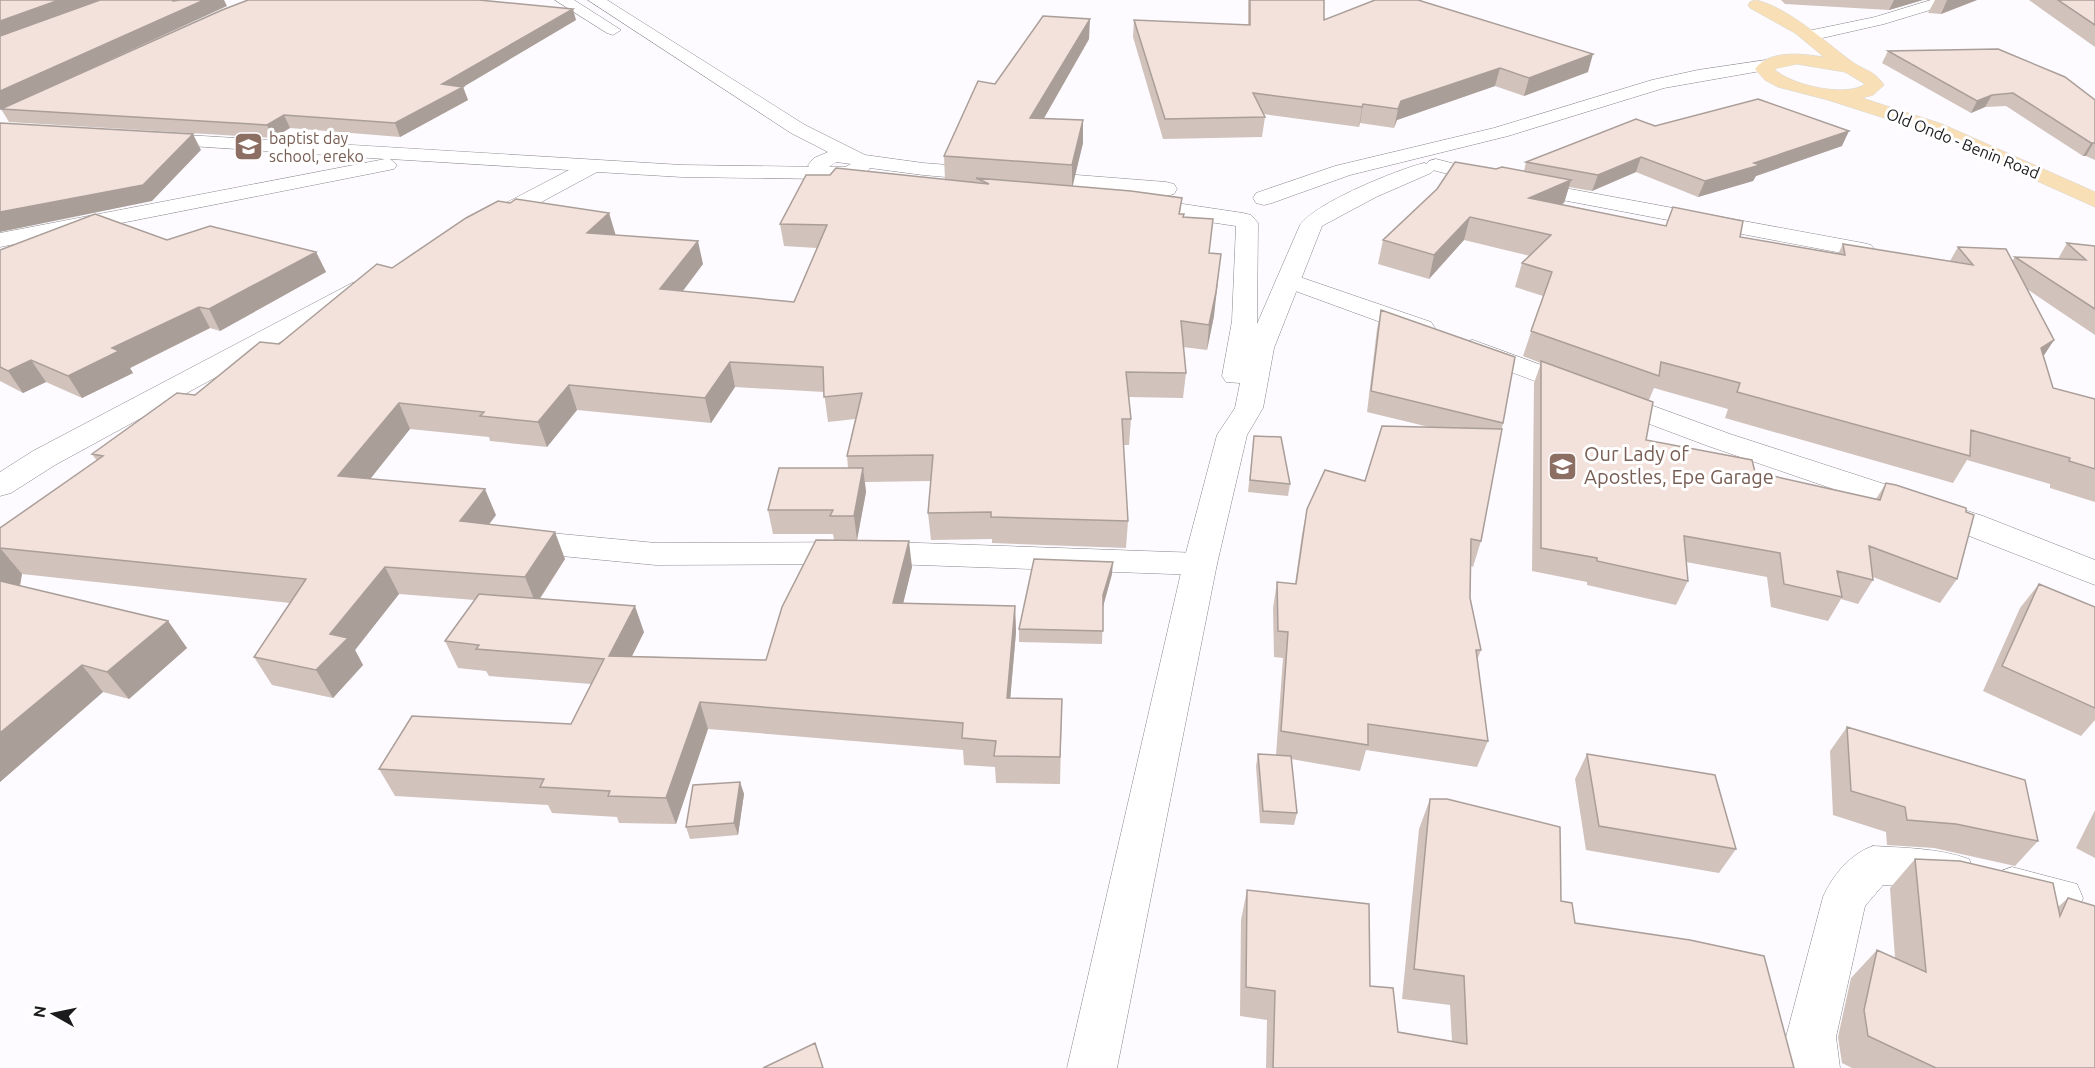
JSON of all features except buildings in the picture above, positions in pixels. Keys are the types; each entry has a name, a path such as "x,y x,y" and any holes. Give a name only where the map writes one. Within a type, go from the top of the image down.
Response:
{"main road":[{"name":"Old Ondo - Benin Road","path":"1754,3 1809,36 1848,68"},
{"name":"Old Ondo - Benin Road","path":"1754,3 1769,56 1798,89 1829,94 1935,128 2095,200"},
{"name":"Old Ondo - Benin Road","path":"1769,56 1848,68 1868,76 1884,88 1862,93 1829,94"},
{"name":"Old Ondo - Benin Road","path":"1918,102 2095,180"}],"street":[{"path":"563,0 642,50"},
{"path":"597,0 798,129 839,165"},
{"path":"1809,36 1878,21 1948,0"},
{"path":"768,131 839,165 908,186 1112,201 1271,216 1344,203 1376,187 1436,165 1703,87 1749,80 1769,56"},
{"path":"1232,435 1230,412 1245,321 1271,216 1317,177 1489,135 1660,84 1723,71 1769,56"},
{"path":"129,137 260,160 434,156 682,171 839,165 923,169 1189,190"},
{"path":"0,240 434,156"},
{"path":"234,195 260,160"},
{"path":"468,231 595,164"},
{"path":"1436,165 1504,183 1863,250"},
{"path":"1092,1068 1200,564 1232,435 1249,408 1261,348 1288,280 1271,216"},
{"path":"0,486 44,458 384,276"},
{"path":"1288,280 1719,440 1971,524 2095,573"},
{"path":"519,541 656,554 891,554 1200,564"},
{"path":"1815,1068 1811,1037 1845,897 1873,865 1934,869 2061,898"}],"place":[{"name":"baptist day school, ereko","path":"248,147"},
{"name":"Our Lady of Apostles, Epe Garage","path":"1563,466"}]}
